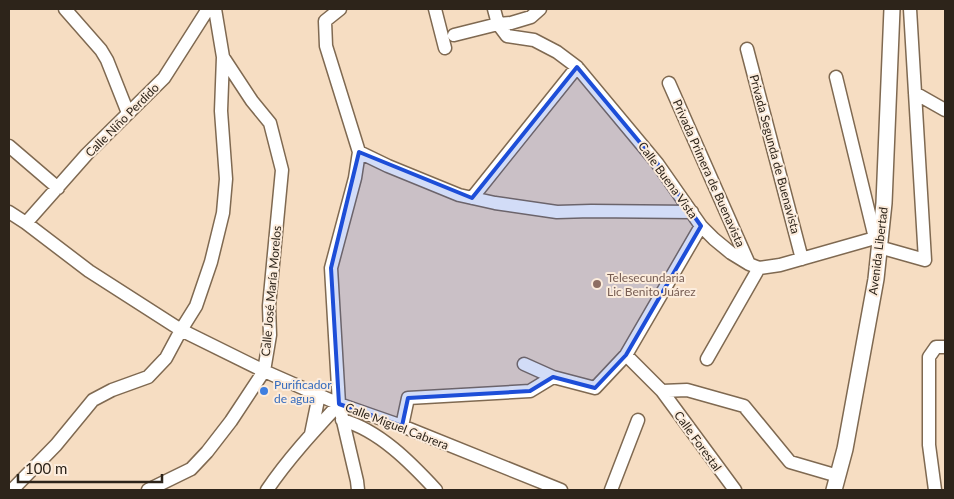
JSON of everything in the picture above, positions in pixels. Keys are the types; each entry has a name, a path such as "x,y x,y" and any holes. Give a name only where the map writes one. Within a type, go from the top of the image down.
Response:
{"main road":[{"name":"Avenida Libertad","path":"836,483 845,449 876,279 878,241 884,203 892,9"}],"street":[{"path":"65,9 101,50 107,60 128,113"},
{"name":"Calle Niño Perdido","path":"26,223 87,154 164,78 208,9"},
{"path":"12,490 56,445 93,400 112,390 148,377 166,358 196,306 212,262 223,213 226,179 221,111 223,57 215,9"},
{"path":"340,9 325,21 326,46 359,152 355,178 331,268 339,404 355,487"},
{"path":"435,9 445,48"},
{"path":"494,9 498,24"},
{"path":"454,35 498,24 511,24 531,17 540,9"},
{"path":"707,359 754,266 780,265 802,258 878,241 925,260 910,9"},
{"name":"Calle Buena Vista","path":"498,24 507,36 534,40 557,52 577,67 657,162 701,226 731,253 754,266"},
{"name":"Privada Segunda de Buenavista","path":"747,49 802,258"},
{"name":"Calle José María Morelos","path":"148,490 191,469 202,458 231,421 264,371 270,335 269,306 282,170 270,124 252,101 223,57"},
{"path":"472,198 577,67"},
{"path":"836,77 878,241"},
{"name":"Privada Primera de Buenavista","path":"669,82 754,266"},
{"path":"915,93 945,110"},
{"path":"9,146 58,188"},
{"path":"359,152 459,195 495,203 557,212 692,212"},
{"name":"Calle Miguel Cabrera","path":"9,212 89,271 181,330 264,371 339,404 402,426 561,490"},
{"path":"524,364 553,377 595,388 626,355 701,226"},
{"path":"935,490 929,445 929,357 941,347"},
{"name":"Calle Forestal","path":"626,355 662,391 734,490"},
{"path":"402,426 408,398 530,391 553,377"},
{"path":"662,391 687,390 744,406 790,462 836,483"},
{"path":"311,434 319,395"},
{"path":"267,490 278,473 339,404"},
{"path":"342,420 354,423 381,439 417,470 436,490"},
{"path":"611,490 638,420"}],"highlighted area":[{"path":"577,67 657,163 701,226 626,355 595,388 553,377 530,391 408,398 402,426 339,404 331,268 359,152 472,198"}],"place":[{"name":"Telesecundaria Lic Benito Juárez","path":"597,284"},
{"name":"Purificador de agua","path":"264,391"}]}
